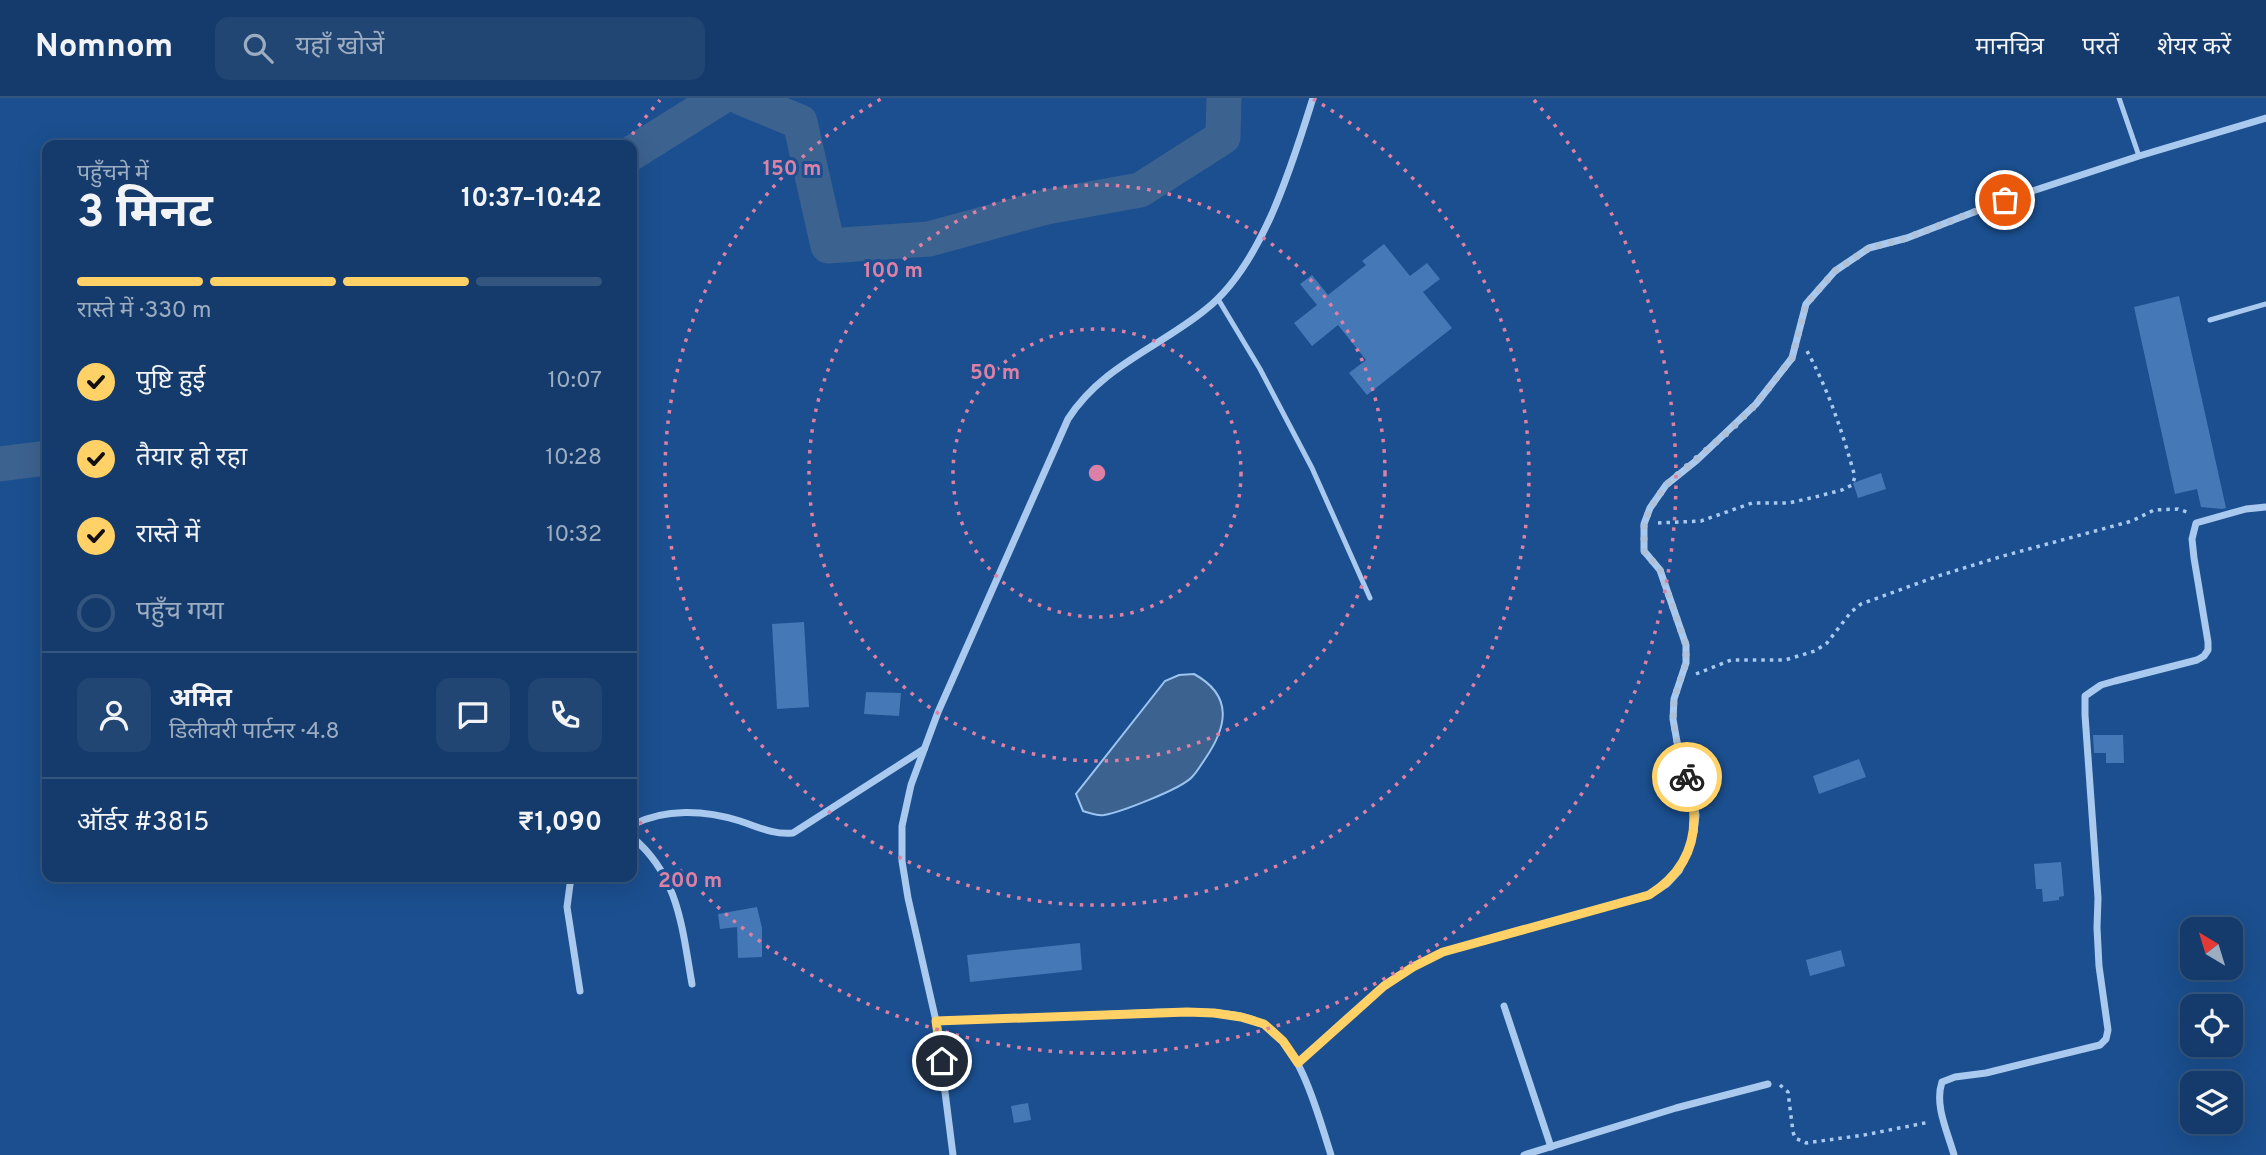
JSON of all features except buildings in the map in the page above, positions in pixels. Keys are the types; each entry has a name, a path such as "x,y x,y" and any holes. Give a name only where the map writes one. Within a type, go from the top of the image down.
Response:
{"street":[{"path":"953,1155 936,1021 910,909 902,861 902,826 911,785 938,712 1068,419 1081,399 1100,380 1185,325 1218,299 1239,276 1262,234 1298,147 1313,98"},
{"path":"1298,1063 1384,986 1413,967 1443,952 1649,895 1667,884 1679,871 1694,832 1696,815 1673,719 1674,699 1686,663 1686,645 1660,570 1644,551 1644,524 1650,508 1666,485 1756,404 1792,358 1806,304 1835,271 1869,248 1907,238 2005,200 2139,156 2266,118"},
{"path":"1954,1155 1938,1092 1942,1082 2100,1045 2106,1040 2108,1030 2099,966 2098,898 2085,696 2101,685 2188,664 2204,656 2208,650 2208,642 2192,539 2196,523 2246,509 2266,507"},
{"path":"637,823 663,814 685,812 716,815 781,834 793,833 924,748"},
{"path":"637,842 659,866 669,882 680,918 692,984"},
{"path":"570,882 567,907 580,991"},
{"path":"1504,1006 1550,1147"},
{"path":"936,1021 1187,1012 1241,1017 1264,1024 1283,1041 1298,1063 1331,1155"},
{"path":"1524,1155 1675,1108 1768,1084"}],"lane":[{"path":"2119,98 2139,156"},
{"path":"1218,299 1266,380 1312,468 1370,598"},
{"path":"2210,320 2266,304"}],"path":[{"path":"1644,524 1701,521 1752,503 1789,503 1852,485 1852,468 1825,384 1798,334"},
{"path":"1682,681 1731,660 1785,660 1815,651 1826,643 1861,604 2003,556 2132,521 2164,508 2209,518"},
{"path":"1768,1084 1784,1086 1788,1092 1793,1132 1800,1142 1944,1121"}],"water":[{"path":"1194,674 1216,692 1223,713 1218,735 1196,773 1176,788 1112,813 1101,815 1083,811 1076,794 1165,681 1179,675"}],"waterway":[{"path":"637,150 720,98"},
{"path":"742,98 800,122 828,246 929,239 1046,207 1140,190 1223,137 1224,98"},
{"path":"0,464 42,459"}],"way so far":[{"path":"1687,777 1673,719 1674,699 1686,663 1686,645 1660,570 1644,551 1644,524 1650,508 1666,485 1698,460 1756,404 1792,358 1806,304 1835,271 1869,248 1907,238 2005,200"}],"route":[{"path":"942,1061 936,1021 1187,1012 1241,1017 1264,1024 1283,1041 1298,1063 1384,986 1443,952 1649,895 1667,884 1679,871 1694,832 1696,815 1687,777"}]}
